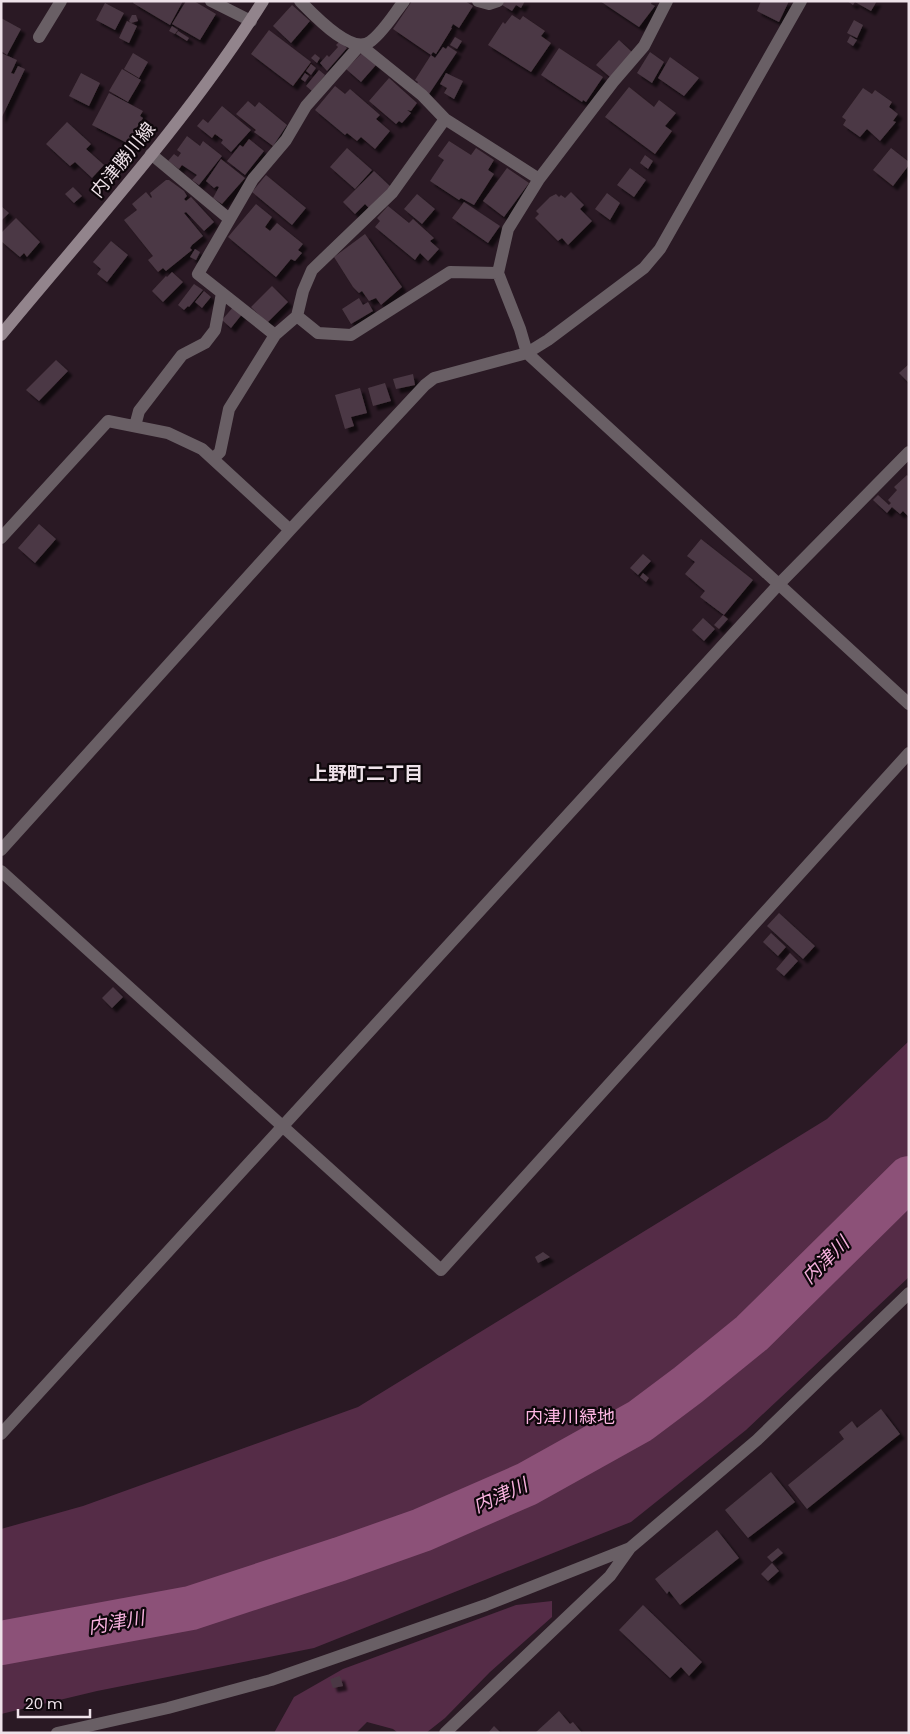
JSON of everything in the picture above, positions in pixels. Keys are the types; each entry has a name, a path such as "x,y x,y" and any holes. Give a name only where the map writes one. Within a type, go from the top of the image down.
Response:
{"main road":[{"name":"内津勝川線","path":"1,335 223,62 263,1"}],"street":[{"path":"39,37 61,1"},
{"path":"211,1 251,21"},
{"path":"300,1 331,32 360,44 422,95 446,119 538,179"},
{"path":"275,335 198,274 228,218 253,179 286,140 306,106 360,44 370,42 404,1"},
{"path":"478,1 489,4 498,1"},
{"path":"667,1 644,46 613,82 538,179 508,229 498,273 520,329 527,353 909,704"},
{"path":"1,850 290,530 434,378 527,353 644,268 660,249 801,1"},
{"path":"213,459 220,452 229,409 275,335 297,316 302,291 312,270 392,193 446,119"},
{"path":"150,154 228,218"},
{"path":"297,316 318,333 351,335 450,272 498,273"},
{"path":"135,426 139,411 182,355 206,343 215,330 222,293"},
{"path":"1,538 108,421 168,433 202,449 290,530"},
{"path":"1,1434 779,584 909,452"},
{"path":"1,871 442,1270 909,753"},
{"path":"445,1733 610,1576 630,1548 757,1440 909,1293"},
{"path":"57,1733 168,1708 271,1680 459,1615 630,1548"}],"green space":[{"name":"内津川緑地","path":"909,1041 909,1277 746,1430 631,1522 314,1648 97,1691 1,1714 1,1529 83,1506 358,1407 827,1119"},
{"path":"552,1601 552,1617 490,1672 445,1718 426,1733 398,1733 393,1729 367,1722 356,1733 274,1733 294,1697 343,1669 516,1605"}],"building":[{"path":"134,1 183,1 170,25 133,3"},
{"path":"186,1 194,1 216,14 200,40 172,24"},
{"path":"412,1 465,1 473,6 459,28 453,24 436,54 433,52 431,55 393,29"},
{"path":"505,1 525,1 521,8 516,5 512,11 502,5"},
{"path":"600,1 652,1 651,4 655,6 639,27"},
{"path":"761,1 789,1 779,22 757,11"},
{"path":"847,1 877,1 871,11 855,2 853,5"},
{"path":"105,3 124,13 115,30 96,20"},
{"path":"292,5 310,21 291,43 273,26"},
{"path":"132,15 136,15 138,21 131,23 129,21"},
{"path":"512,15 520,20 523,16 545,31 541,36 551,43 531,72 488,45 503,22 505,24"},
{"path":"1,18 21,29 7,55 1,51"},
{"path":"854,20 863,25 857,38 847,33"},
{"path":"127,21 137,26 129,43 119,38"},
{"path":"172,26 178,30 175,34 169,31"},
{"path":"269,30 311,62 293,86 251,54"},
{"path":"178,31 189,38 187,41 176,34"},
{"path":"850,36 857,40 853,46 847,42"},
{"path":"455,37 462,41 457,49 450,45"},
{"path":"619,40 633,53 610,77 596,65"},
{"path":"340,41 347,48 327,71 320,63 327,55 329,57 338,47 336,45"},
{"path":"448,46 457,52 429,94 416,85 418,82 415,80 431,55 435,58 443,47 446,49"},
{"path":"559,48 603,77 586,102 583,100 582,102 541,75"},
{"path":"650,52 664,62 652,83 637,73"},
{"path":"1,53 17,60 11,73 14,74 18,66 25,69 1,119"},
{"path":"133,53 148,62 139,78 124,69"},
{"path":"362,53 376,65 361,82 346,69"},
{"path":"315,54 320,58 317,63 311,58"},
{"path":"670,57 699,78 684,96 658,78"},
{"path":"311,64 316,68 311,75 306,71"},
{"path":"122,69 141,80 128,102 109,91"},
{"path":"319,70 325,75 312,91 306,86"},
{"path":"81,73 100,83 89,106 69,96"},
{"path":"305,73 309,76 305,82 301,79"},
{"path":"446,73 463,81 454,99 444,93 447,88 440,84"},
{"path":"389,78 417,103 411,111 407,110 411,113 402,123 399,121 396,124 369,101"},
{"path":"335,86 345,94 350,89 380,115 376,119 390,131 375,149 361,137 357,141 347,133 345,135 315,110"},
{"path":"629,87 654,107 659,100 676,113 665,126 672,131 655,154 605,117"},
{"path":"863,88 872,94 875,90 892,102 889,107 898,114 893,121 896,122 880,141 867,129 860,137 843,125 846,120 842,117"},
{"path":"109,93 143,111 140,116 143,118 127,143 92,125"},
{"path":"248,101 255,107 259,102 287,125 273,146 254,132 256,130 236,114"},
{"path":"222,106 251,130 231,152 221,143 223,140 215,134 212,138 197,126 203,119 208,123"},
{"path":"67,122 91,144 86,149 104,165 92,178 75,162 70,166 46,144"},
{"path":"187,136 200,146 203,141 222,156 199,185 192,180 197,175 182,165 179,169 168,161 174,154 178,157 181,153 177,150"},
{"path":"249,139 264,151 245,175 227,161 240,145 243,147"},
{"path":"449,141 471,155 476,148 494,160 488,170 494,174 474,205 461,198 459,200 430,181 444,160 438,156"},
{"path":"347,148 372,170 355,189 330,167"},
{"path":"891,148 909,162 909,165 893,186 873,170"},
{"path":"645,155 653,161 648,169 640,163"},
{"path":"221,159 245,178 222,204 213,198 219,187 214,188 206,181"},
{"path":"507,168 529,183 504,217 483,201"},
{"path":"630,168 646,180 634,197 617,185"},
{"path":"374,171 392,188 371,210 365,204 355,214 343,202"},
{"path":"266,175 306,208 292,225 252,192"},
{"path":"166,180 169,180 184,191 187,196 184,199 186,201 191,197 214,222 204,231 186,212 184,213 203,236 192,245 190,248 192,250 166,271 163,268 158,272 148,260 153,256 124,220 137,210 132,204 146,192 151,198 150,193"},
{"path":"73,187 82,196 74,203 65,194"},
{"path":"571,192 584,205 580,209 592,221 568,245 562,238 558,241 535,218 539,214 536,211 550,197 556,194 559,197 561,195 565,198"},
{"path":"607,193 620,203 610,220 595,209"},
{"path":"417,194 435,209 422,224 404,209"},
{"path":"464,202 500,226 488,243 452,218"},
{"path":"256,204 272,217 265,227 270,231 277,223 303,244 298,250 302,253 295,261 291,259 276,277 228,237"},
{"path":"1,206 9,213 1,221"},
{"path":"388,206 409,223 413,219 434,238 430,241 439,249 428,261 420,253 415,260 375,227 380,221 377,218"},
{"path":"16,218 40,242 27,257 24,253 20,257 1,241 1,233"},
{"path":"365,234 402,287 381,305 376,298 369,301 362,291 359,293 353,287 334,257"},
{"path":"111,241 128,255 107,282 97,274 101,269 93,262"},
{"path":"195,249 200,252 196,260 190,257"},
{"path":"172,272 183,282 163,302 152,291"},
{"path":"194,284 203,290 189,307 184,310 178,305"},
{"path":"272,286 288,302 267,323 251,307"},
{"path":"204,291 211,297 202,308 195,302"},
{"path":"359,298 363,305 368,302 373,311 351,324 342,309"},
{"path":"234,306 243,313 231,328 222,320"},
{"path":"56,360 68,371 39,401 26,390"},
{"path":"909,364 909,383 899,373"},
{"path":"413,374 415,385 396,389 393,379"},
{"path":"385,383 391,401 373,406 368,388"},
{"path":"360,388 367,413 351,417 354,426 345,429 335,395"},
{"path":"907,475 909,477 909,517 903,511 900,514 892,507 887,513 873,500 878,495 889,505 891,503 888,500 897,490 894,487"},
{"path":"39,524 56,539 35,563 18,548"},
{"path":"701,539 753,580 724,615 700,597 705,591 685,574 695,562 687,556"},
{"path":"643,554 651,561 638,575 630,568"},
{"path":"643,573 649,578 646,582 640,577"},
{"path":"723,615 728,619 719,629 714,625"},
{"path":"703,618 715,629 704,641 692,630"},
{"path":"779,913 815,946 803,959 767,926"},
{"path":"771,933 786,947 778,956 763,942"},
{"path":"790,953 798,961 784,976 776,969"},
{"path":"113,987 123,997 112,1008 102,998"},
{"path":"543,1252 550,1257 538,1263 535,1257"},
{"path":"881,1409 900,1434 807,1509 788,1485 844,1439 839,1432 852,1421 857,1428"},
{"path":"771,1472 795,1502 748,1538 725,1510"},
{"path":"717,1530 739,1558 680,1605 669,1591 667,1594 655,1579"},
{"path":"778,1548 783,1553 772,1562 767,1557"},
{"path":"772,1563 779,1571 768,1581 761,1574"},
{"path":"643,1605 702,1662 689,1676 681,1667 670,1678 619,1630"},
{"path":"340,1676 343,1686 333,1688 330,1679"},
{"path":"559,1711 570,1724 573,1722 582,1733 535,1733"},
{"path":"494,1726 501,1733 488,1733"}],"waterway":[{"name":"内津川","path":"1,1643 191,1608 422,1530 527,1484 640,1421 688,1385 752,1333 909,1178"}],"district":[{"name":"上野町二丁目","path":"366,773"}]}
